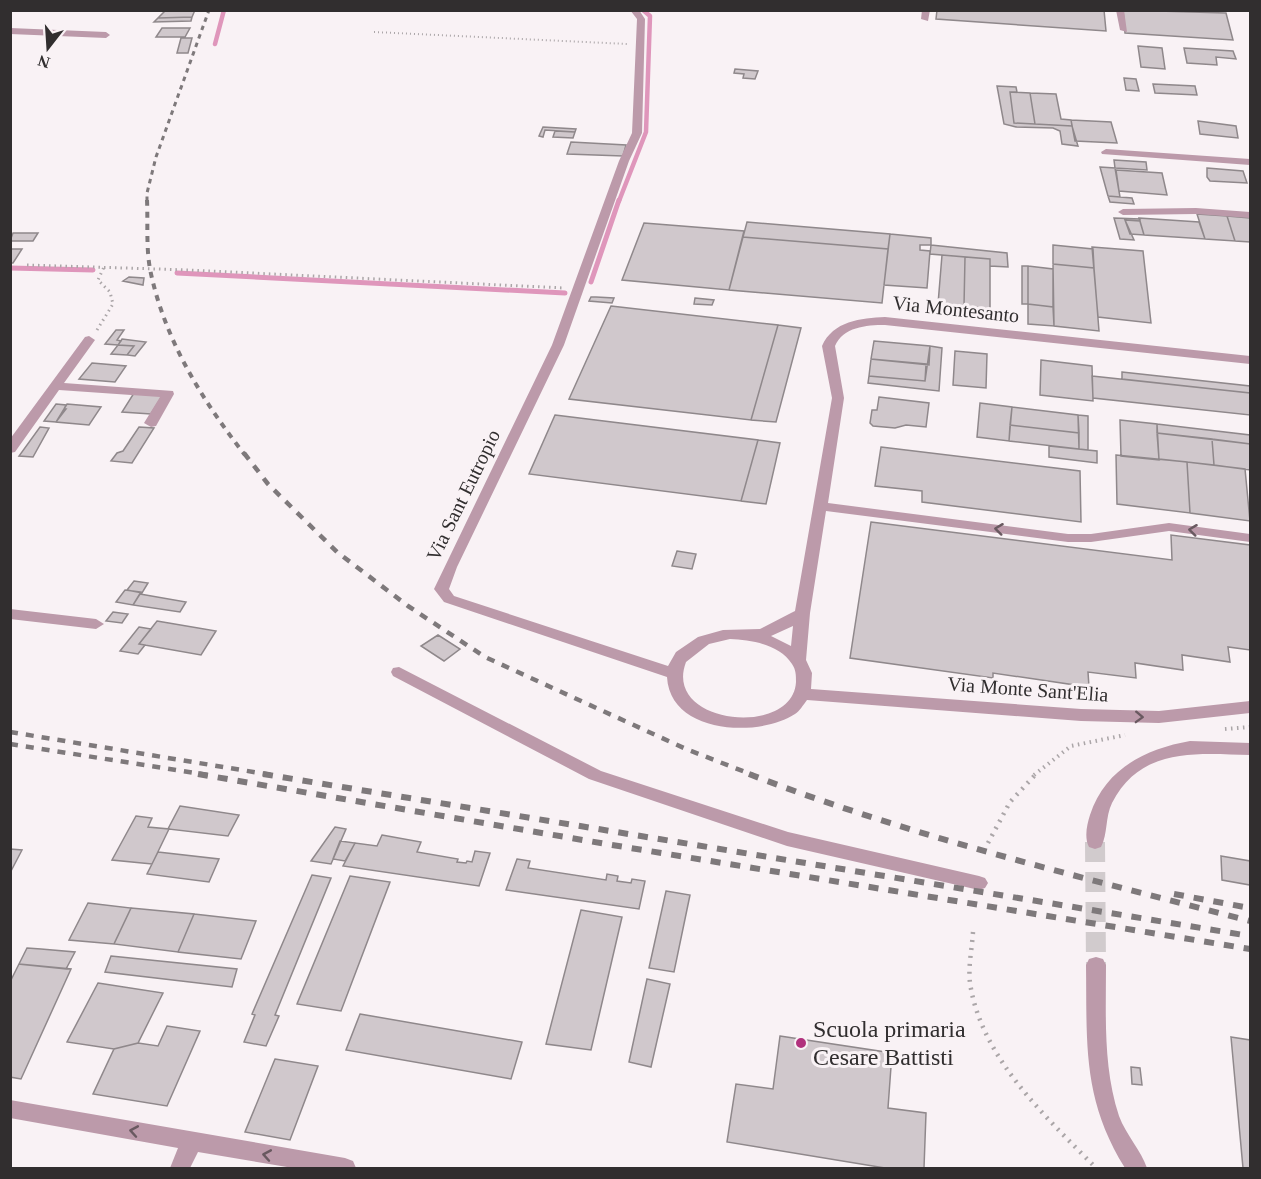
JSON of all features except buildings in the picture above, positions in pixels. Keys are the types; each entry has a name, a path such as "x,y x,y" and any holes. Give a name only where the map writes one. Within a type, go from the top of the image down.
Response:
{"street":[{"path":"580,289 624,161 637,133 641,19 634,10"},
{"path":"1120,10 1124,30"},
{"path":"10,31 106,35"},
{"path":"1106,152 1251,162"},
{"path":"1123,212 1196,211 1251,215"},
{"name":"Via Sant Eutropio","path":"580,289 558,345 441,589 449,600 674,674"},
{"name":"Via Montesanto","path":"798,660 802,613 838,398 839,381 829,354 829,343 838,333 849,326 866,321 885,321 1251,360"},
{"path":"10,449 89,340"},
{"path":"56,386 168,393 151,423"},
{"path":"821,506 1068,538 1091,538 1169,527 1251,538"},
{"path":"751,635 789,623 802,613"},
{"path":"10,614 96,624"},
{"path":"729,634 751,635 778,645 798,660 804,671 806,683 803,694 793,707 779,717 760,723 738,724 717,720 699,713 684,702 676,688 674,674 679,659 691,647 709,638 729,634"},
{"path":"399,672 595,775 787,839 979,883"},
{"name":"Via Monte Sant'Elia","path":"803,694 1081,715 1159,717 1251,707"},
{"path":"1095,842 1100,807 1109,788 1127,772 1146,760 1189,747 1251,749"},
{"path":"1096,965 1097,1057 1102,1092 1109,1116 1137,1168"},
{"path":"10,1109 345,1168"},
{"path":"180,1168 192,1141"}],"path":[{"path":"374,32 640,45"},
{"path":"27,265 580,289"},
{"path":"89,340 112,308 114,298 109,289 98,280 104,267"},
{"path":"1220,729 1251,727"},
{"path":"988,843 1010,802 1040,769 1071,746 1112,736 1134,734"},
{"path":"973,932 969,983 979,1020 993,1047 1048,1119 1096,1168"}],"waterway":[{"path":"215,44 224,10"},
{"path":"619,201 646,132 650,16 643,10"},
{"path":"591,282 619,200"},
{"path":"10,268 93,270"},
{"path":"177,273 565,293"}],"tunnel":[{"path":"1095,842 1096,965"}],"railway":[{"path":"147,200 156,157 209,10"},
{"path":"147,200 150,269 165,320 200,390 245,455"},
{"path":"244,453 268,484 337,552 408,606 485,657 686,749 753,775"},
{"path":"10,732 272,775"},
{"path":"10,744 208,775"},
{"path":"198,774 606,844 1250,949"},
{"path":"263,774 1250,936"},
{"path":"749,774 810,797 935,837 1250,921"},
{"path":"1174,894 1250,908"}],"place":[{"name":"Scuola primaria Cesare Battisti","path":"801,1043"}]}
